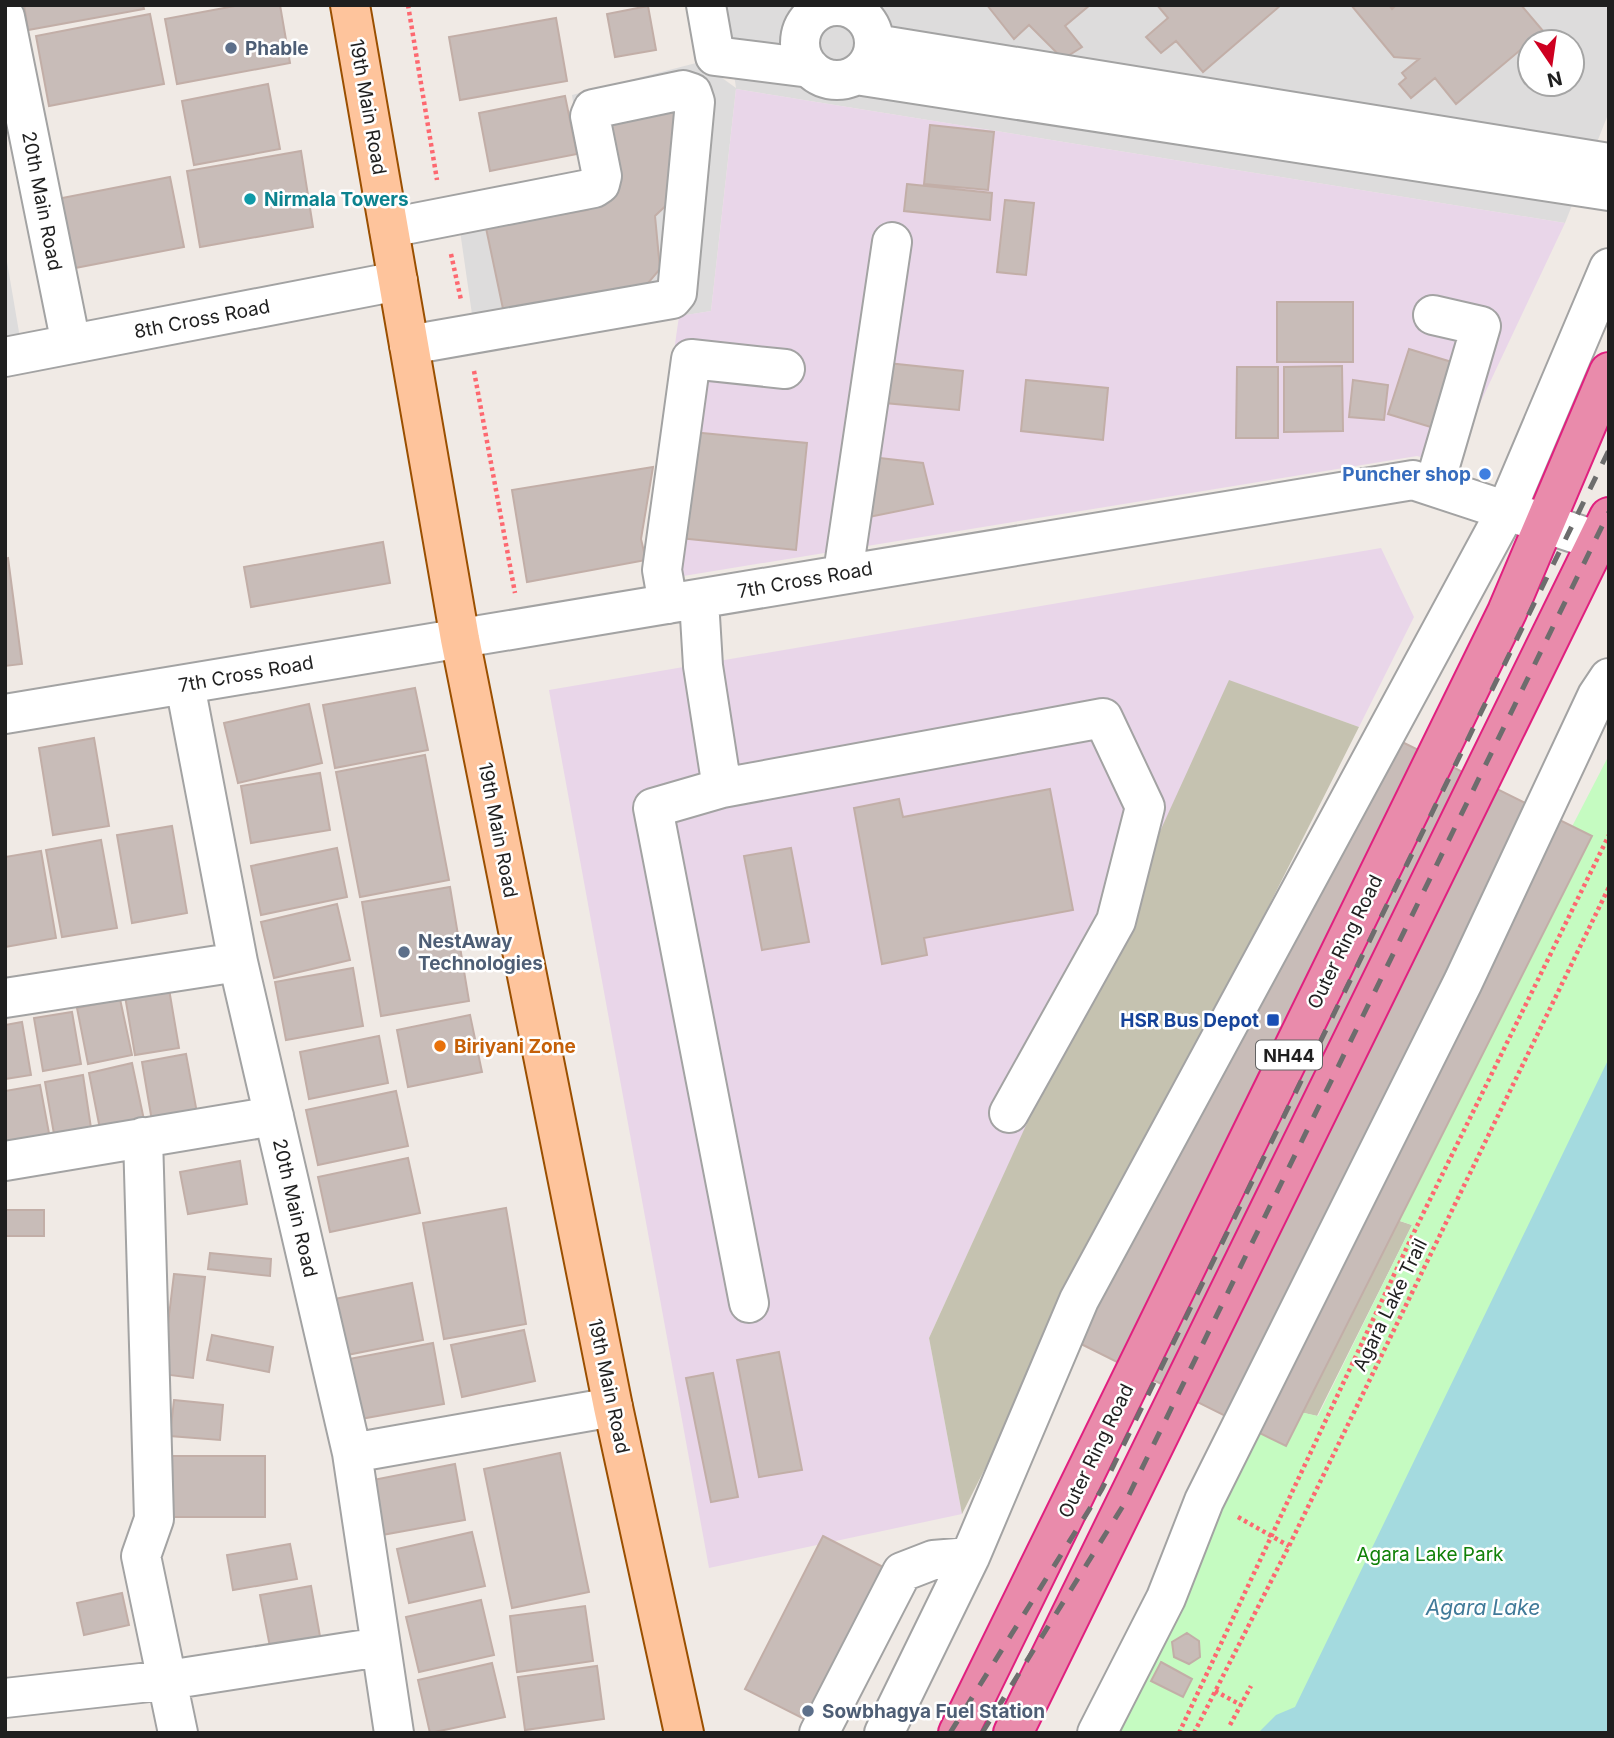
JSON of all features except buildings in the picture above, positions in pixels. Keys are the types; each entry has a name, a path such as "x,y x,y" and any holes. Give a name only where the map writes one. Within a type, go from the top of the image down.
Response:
{"highway":[{"name":"Outer Ring Road","path":"958,1733 1507,612 1609,372"},
{"name":"NH44","path":"1013,1733 1604,529"}],"main road":[{"name":"19th Main Road","path":"350,5 460,639 613,1407 684,1733"}],"street":[{"path":"706,5 715,56 810,68 832,80 844,80 865,60 873,32 859,13 848,7 824,7 806,24 800,47 810,68"},
{"name":"20th Main Road","path":"5,17 11,80 71,344"},
{"path":"865,60 1609,163"},
{"path":"865,60 1609,191"},
{"path":"389,228 593,188 600,184 602,176 590,116 593,109 683,90 692,93 695,102 679,279 677,293 672,299 409,345"},
{"path":"843,573 892,242"},
{"path":"884,1733 970,1556 1080,1300 1506,511 1609,268"},
{"name":"8th Cross Road","path":"5,357 398,281"},
{"path":"1433,314 1482,326 1434,486"},
{"path":"722,788 703,666 684,602 662,570 691,359 786,369"},
{"name":"7th Cross Road","path":"5,714 1413,480 1506,511 1546,521 1604,529"},
{"path":"1097,1733 1166,1598 1204,1501 1463,982 1597,696 1609,678"},
{"name":"20th Main Road","path":"185,685 238,962 352,1453 394,1733"},
{"path":"749,1303 653,808 722,788 1102,718 1145,807 1116,921 1009,1113"},
{"path":"5,998 238,962"},
{"path":"5,1161 274,1116"},
{"path":"143,1138 155,1519 141,1556 178,1733"},
{"path":"352,1453 613,1407"},
{"path":"819,1733 902,1572 933,1560 970,1556"},
{"path":"5,1699 167,1680 380,1647"}],"path":[{"path":"1179,1733 1271,1535 1609,835"},
{"name":"Agara Lake Trail","path":"1194,1733 1289,1546 1609,887"},
{"path":"1204,1501 1289,1546"},
{"path":"1230,1725 1251,1686"},
{"path":"1215,1691 1241,1705"}],"shaded area":[{"path":"724,5 1609,5 1609,112 1565,223 736,89 711,311 477,349 456,203 584,178 572,95 700,62 736,88"},
{"path":"736,89 1565,223 1451,465 1417,456 653,581 647,542 679,316 711,311"},
{"path":"5,250 20,338 5,341"},
{"path":"1381,548 1414,617 1359,727 1230,681 929,1338 962,1514 709,1568 549,690"},
{"path":"1229,680 1359,727 962,1514 929,1338"},
{"path":"1373,1212 1412,1225 1317,1416 1273,1406"}],"green space":[{"name":"Agara Lake Park","path":"1609,755 1609,1733 1104,1733 1273,1406 1318,1416 1412,1225 1373,1212"}],"water":[{"name":"Agara Lake","path":"1609,1058 1609,1733 1258,1733 1276,1715 1295,1707"}],"railway":[{"path":"950,1733 1102,1489 1609,450"},
{"path":"982,1733 1126,1501 1609,512"}],"place":[{"name":"Phable","path":"231,48"},
{"name":"Nirmala Towers","path":"250,199"},
{"name":"Puncher shop","path":"1485,474"},
{"name":"NestAway Technologies","path":"404,952"},
{"name":"HSR Bus Depot","path":"1273,1020"},
{"name":"Biriyani Zone","path":"440,1046"},
{"name":"Sowbhagya Fuel Station","path":"808,1711"}]}
